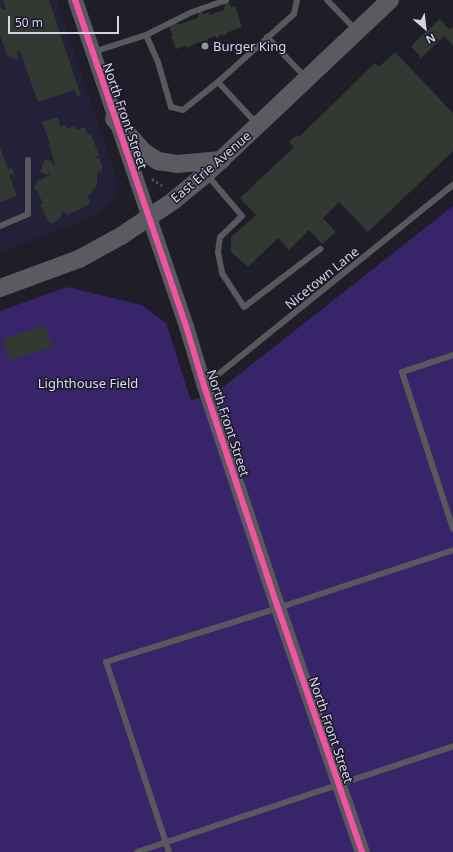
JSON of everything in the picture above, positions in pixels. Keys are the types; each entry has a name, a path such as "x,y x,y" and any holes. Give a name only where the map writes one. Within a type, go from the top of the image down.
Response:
{"main road":[{"name":"East Erie Avenue","path":"0,288 79,259 106,245 148,219 222,160 390,0"},
{"path":"114,119 144,152 158,161 177,164 222,160"}],"street":[{"name":"North Front Street","path":"74,0 186,326 204,386 337,784 362,852"}],"lane":[{"path":"92,52 146,35 192,12 226,0"},
{"path":"146,35 158,62 171,107 183,110 218,82 294,14 297,0"},
{"path":"327,0 357,31"},
{"path":"267,38 307,79"},
{"path":"218,82 258,125"},
{"path":"0,226 28,214 28,160"},
{"path":"206,174 242,216 220,237 218,252 222,273 244,307 320,249"},
{"name":"Nicetown Lane","path":"204,386 453,185"},
{"path":"453,354 402,372 453,529"},
{"path":"169,852 106,662 278,608 453,550"},
{"path":"137,852 453,746"}],"path":[{"path":"150,178 162,185"}],"shaded area":[{"path":"0,0 57,0 118,183 114,201 88,219 0,252"}],"green space":[{"name":"Lighthouse Field","path":"453,206 453,852 0,852 0,311 67,287 142,305 166,323 191,401 218,391"}],"building":[{"path":"3,0 49,0 81,96 77,97 75,90 38,102 20,51 16,52 19,58 17,60 7,55 0,35 0,6 2,10 6,9"},
{"path":"228,2 231,7 235,6 242,27 226,33 226,35 223,36 222,34 216,39 216,36 207,39 209,44 201,46 199,42 187,48 186,46 176,49 171,36 173,36 170,25 177,22 178,25 198,18 199,12 202,11 203,14 209,12 210,15 224,10 225,3"},
{"path":"440,19 449,29 453,27 453,46 444,36 421,58 411,46"},
{"path":"395,52 453,113 453,151 368,232 339,202 323,218 336,232 322,244 309,230 289,250 278,238 248,267 231,252 231,237 256,215 240,198 294,147 289,142 297,135 299,137 375,63 379,67"},
{"path":"58,117 61,127 65,125 67,129 75,125 76,130 85,127 87,133 91,134 99,156 96,156 97,159 99,158 103,168 101,169 102,172 97,173 97,185 88,197 90,202 88,205 68,215 64,212 61,214 61,218 52,223 49,222 40,204 43,203 34,186 37,184 36,182 51,174 48,173 47,175 40,172 45,159 53,162 52,164 55,165 50,144 42,122"},
{"path":"0,147 8,169 12,168 14,174 9,175 17,196 0,202"},
{"path":"45,325 52,347 9,361 2,339"}],"cycle path":[{"path":"75,0 186,326 204,386 278,608 362,852"}],"place":[{"name":"Burger King","path":"205,46"}]}
